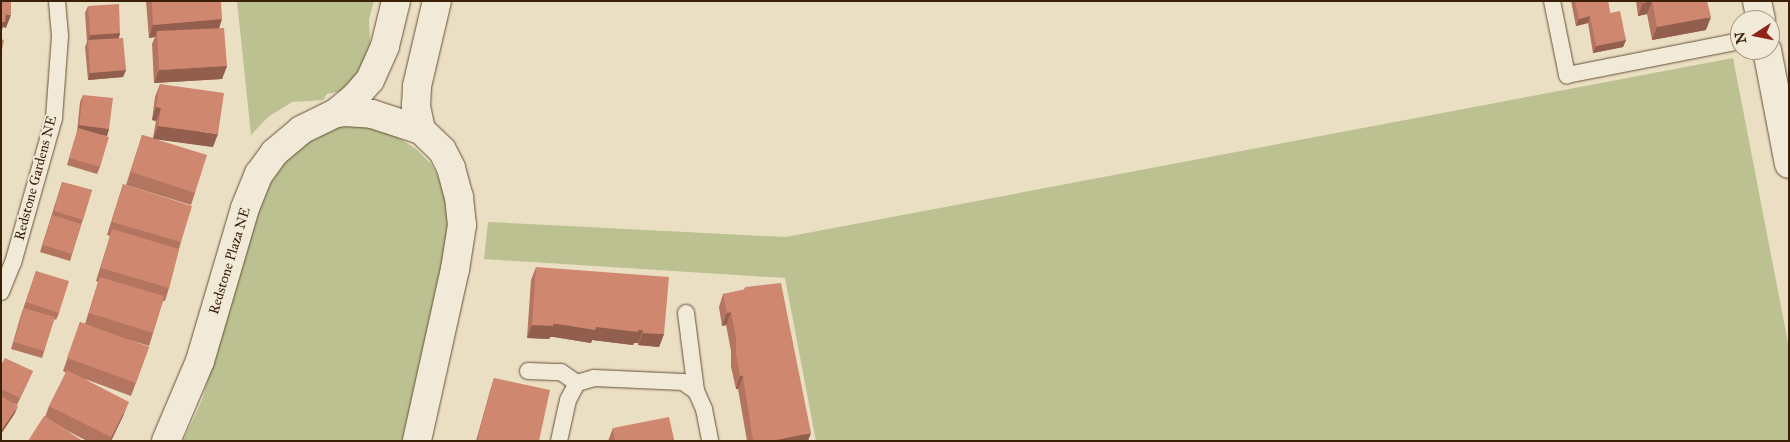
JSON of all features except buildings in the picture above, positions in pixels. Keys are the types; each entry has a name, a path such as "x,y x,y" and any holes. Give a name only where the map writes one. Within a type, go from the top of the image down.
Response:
{"street":[{"name":"Redstone Plaza NE","path":"166,441 200,361 245,208 259,174 274,153 301,130 336,113 356,96 370,80 385,46 396,1"},
{"path":"421,130 416,106 417,86 437,1"},
{"path":"1768,60 1789,164"},
{"name":"Redstone Plaza NE","path":"336,113 372,114 421,130 442,150 451,168 460,197 462,225 455,270 417,441"}],"lane":[{"name":"Redstone Gardens NE","path":"1,292 13,262 54,118 60,36 57,1"},
{"path":"1552,1 1566,74 1730,43"},
{"path":"686,314 696,391 704,409 710,441"},
{"path":"528,371 561,372 577,384"},
{"path":"559,441 568,400 577,384 594,378 666,381 682,382 696,391"}],"green space":[{"path":"237,1 374,1 369,19 370,41 367,61 358,77 342,91 327,94 323,100 292,102 268,117 251,135"},
{"path":"1730,59 1733,60 1789,348 1789,441 816,441 785,278 484,259 488,222 786,237"},
{"path":"352,125 376,128 399,138 416,149 431,164 439,178 445,193 449,212 448,237 402,441 183,441 202,400 266,183 282,158 326,130"}]}
